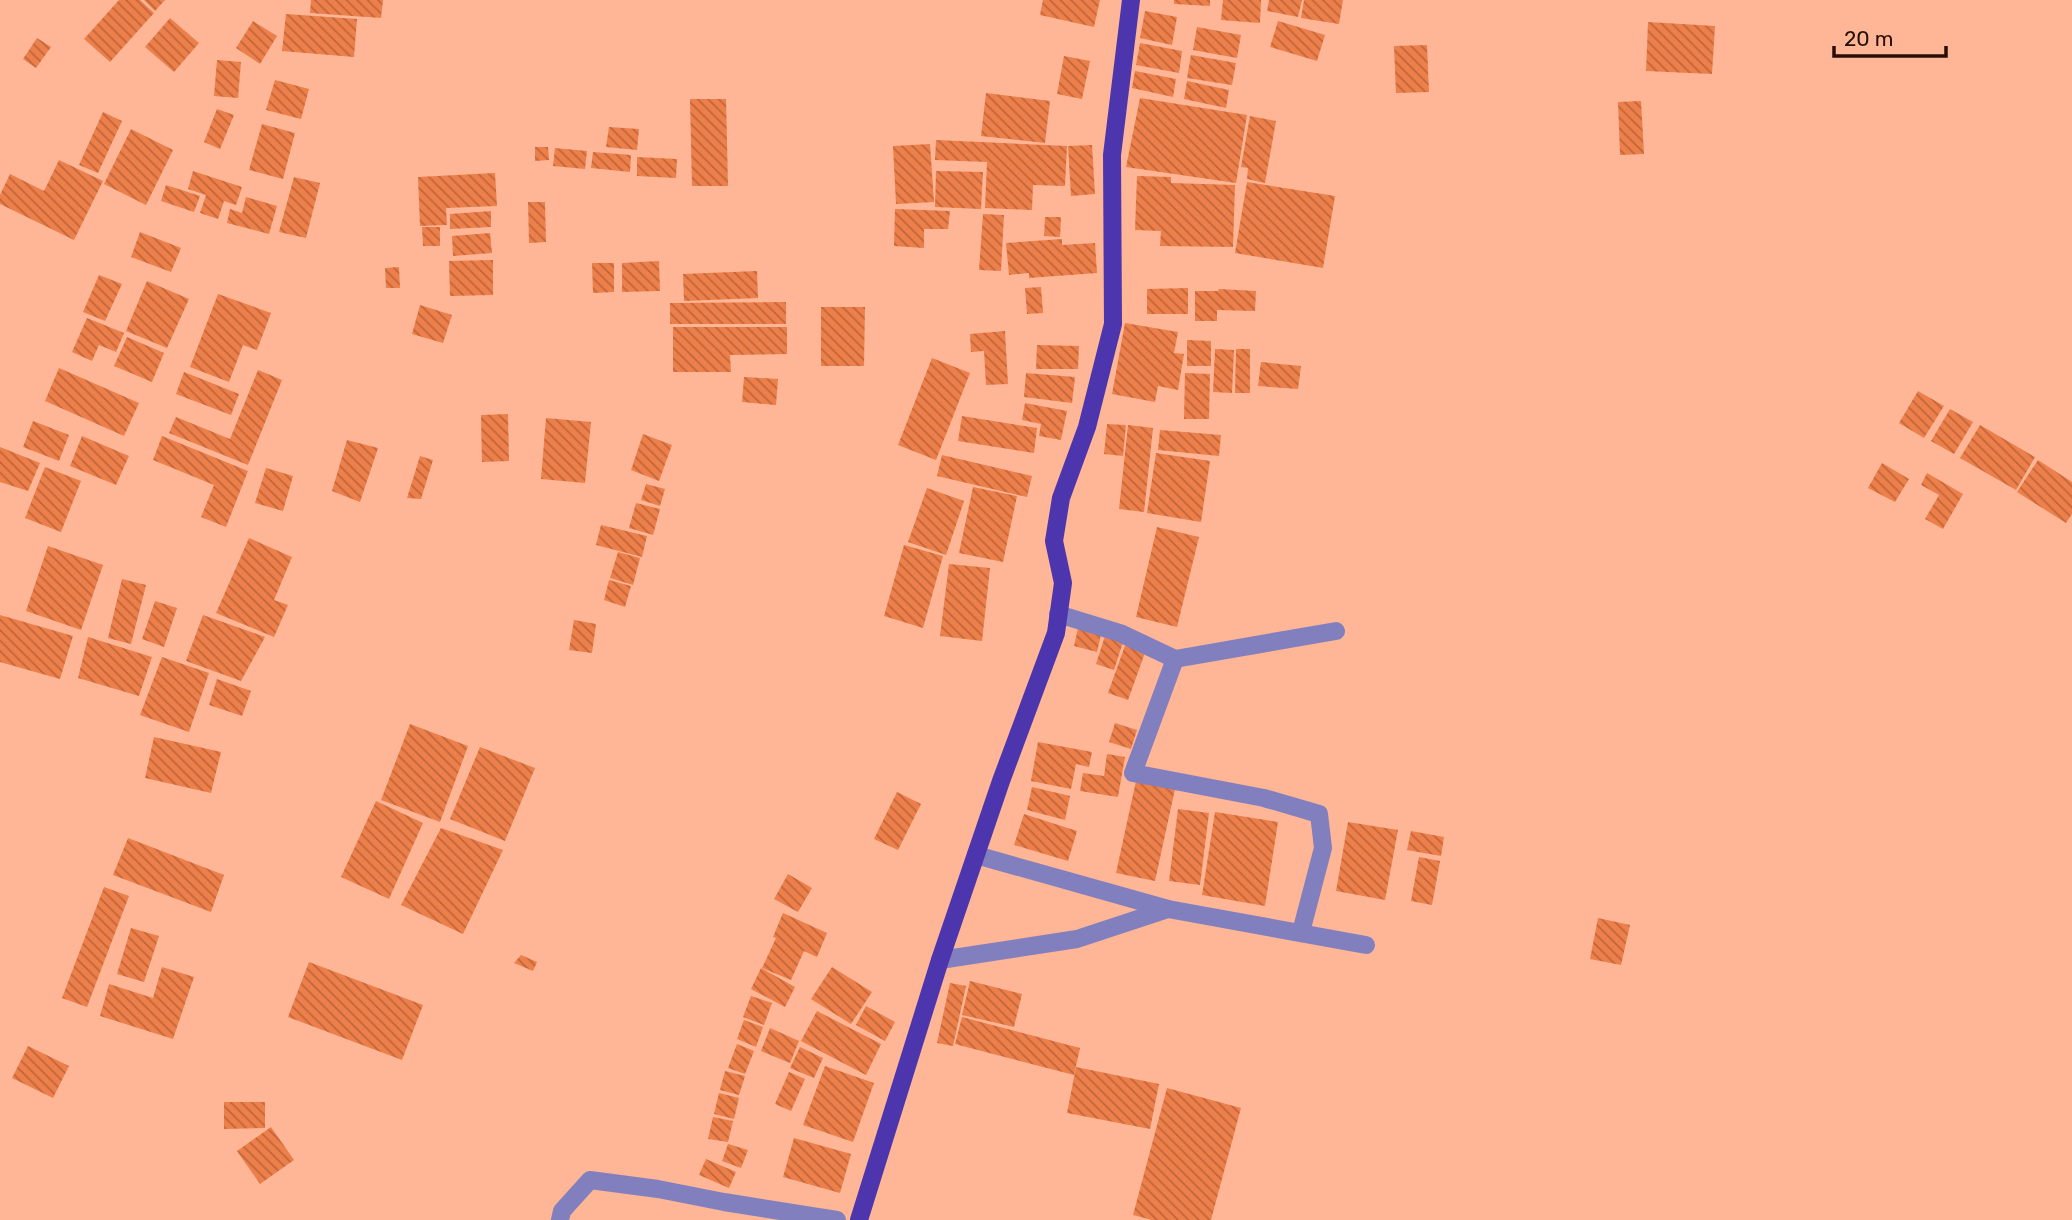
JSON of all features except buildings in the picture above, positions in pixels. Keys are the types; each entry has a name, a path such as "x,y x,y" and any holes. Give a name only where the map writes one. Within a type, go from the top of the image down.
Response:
{"main road":[{"path":"859,1220 940,960 1056,633 1063,583 1054,541 1061,498 1087,427 1113,324 1112,155 1131,0"}],"street":[{"path":"1058,614 1120,633 1175,659 1336,631"},
{"path":"1175,659 1133,773 1264,798 1319,814 1323,848 1301,932"},
{"path":"976,855 1168,909 1366,945"},
{"path":"940,960 1077,939 1168,909"},
{"path":"560,1220 562,1212 590,1180 837,1220"}]}
